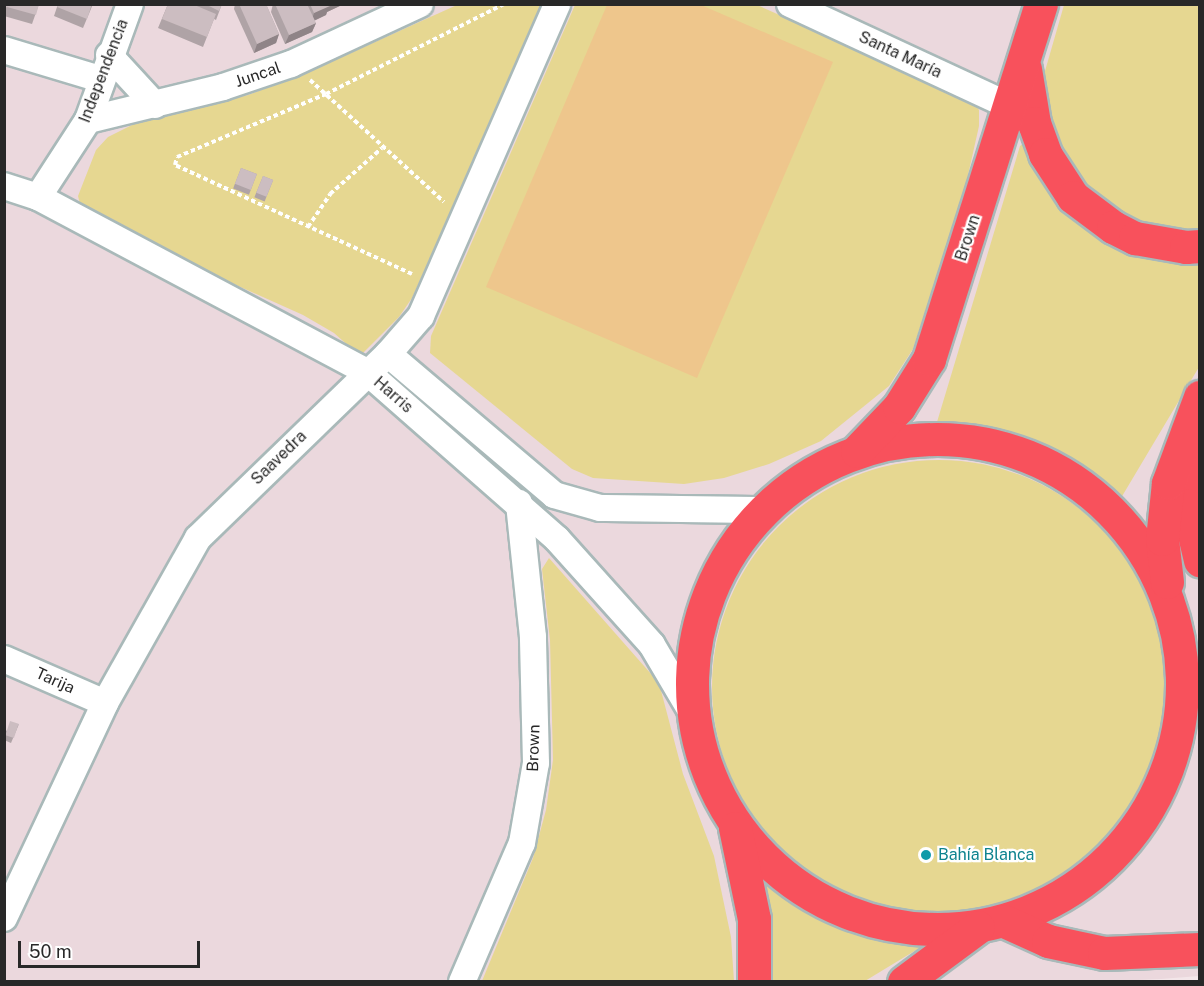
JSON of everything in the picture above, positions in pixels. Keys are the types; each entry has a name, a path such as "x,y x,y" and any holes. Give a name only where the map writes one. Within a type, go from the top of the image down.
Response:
{"main road":[{"name":"Brown","path":"857,451 899,407 929,359 1041,4"},
{"path":"1024,58 1034,123 1050,162 1073,197 1113,227 1135,238 1186,248 1200,246"},
{"path":"1200,397 1186,476 1192,534 1200,560"},
{"path":"1200,397 1175,457 1163,509 1162,539 1182,666 1200,714"},
{"path":"1172,610 1149,559 1115,514 1072,478 1022,453 967,439 922,439 857,451 806,475 762,510 728,554 704,605 693,660 694,716 708,771 733,821 770,864 815,897 866,920 922,929 991,924 1048,941 1104,953 1200,949"},
{"path":"904,981 991,924 1056,900 1092,874 1138,825 1165,776 1180,722 1182,666"},
{"path":"733,821 754,919 754,981"}],"street":[{"name":"Independencia","path":"38,197 88,120 104,67 130,4"},
{"name":"Juncal","path":"88,120 155,105 291,64 420,4"},
{"name":"Saavedra","path":"4,918 105,703 198,538 388,354 421,316 557,4"},
{"name":"Santa María","path":"790,4 1010,106"},
{"path":"4,50 104,67 155,105"},
{"name":"Harris","path":"4,186 38,197 367,372 519,503 594,578 652,645 694,716"},
{"name":"Harris","path":"388,354 554,495 600,508 762,510"},
{"name":"Brown","path":"462,981 522,843 536,763 533,637 519,503"},
{"name":"Tarija","path":"4,659 105,703"}],"path":[{"path":"413,274 175,165 177,157 326,94 504,4"},
{"path":"291,64 445,203"},
{"path":"308,227 330,194 382,148"}],"shaded area":[{"path":"457,5 544,5 412,298 399,317 360,356 334,333 303,315 89,219 82,212 78,196 96,150 108,137 134,124 248,95 306,73"},
{"path":"575,5 757,5 973,101 979,110 979,126 964,193 913,349 889,386 821,441 769,464 724,478 684,484 593,478 572,469 430,353 431,336"},
{"path":"607,5 701,5 833,62 697,378 486,287"},
{"path":"1064,5 1199,5 1199,236 1128,223 1077,185 1046,126 1043,78"},
{"path":"1026,141 1048,180 1199,258 1199,367 1121,498 1115,497 1072,462 1021,436 937,422 1020,146"},
{"path":"939,460 983,464 1026,477 1065,498 1100,526 1128,561 1149,600 1162,643 1166,687 1162,731 1149,774 1128,813 1100,848 1065,876 1026,897 983,910 939,914 895,910 852,897 813,876 778,848 750,813 729,774 716,731 712,687 716,643 729,600 750,561 778,526 813,498 852,477 895,464"},
{"path":"549,558 659,683 683,774 714,856 731,937 734,981 482,981 533,858 546,810 553,760 550,640 542,569"},
{"path":"762,875 787,898 823,920 867,934 926,944 865,981 766,981"},
{"path":"1199,976 1199,981 1115,981 1161,979"}],"building":[{"path":"8,4 39,4 36,15 7,7"},
{"path":"58,4 92,4 87,19 57,7"},
{"path":"168,4 192,4 216,14 207,37 162,19"},
{"path":"205,4 222,4 219,11"},
{"path":"239,4 266,4 279,34 257,44"},
{"path":"275,4 307,4 316,23 289,35"},
{"path":"310,4 329,4 330,6 314,13"},
{"path":"241,168 257,174 251,190 235,184"},
{"path":"263,176 273,180 266,197 256,193"},
{"path":"10,721 19,724 14,738 5,735"}],"place":[{"name":"Bahía Blanca","path":"926,855"}]}
